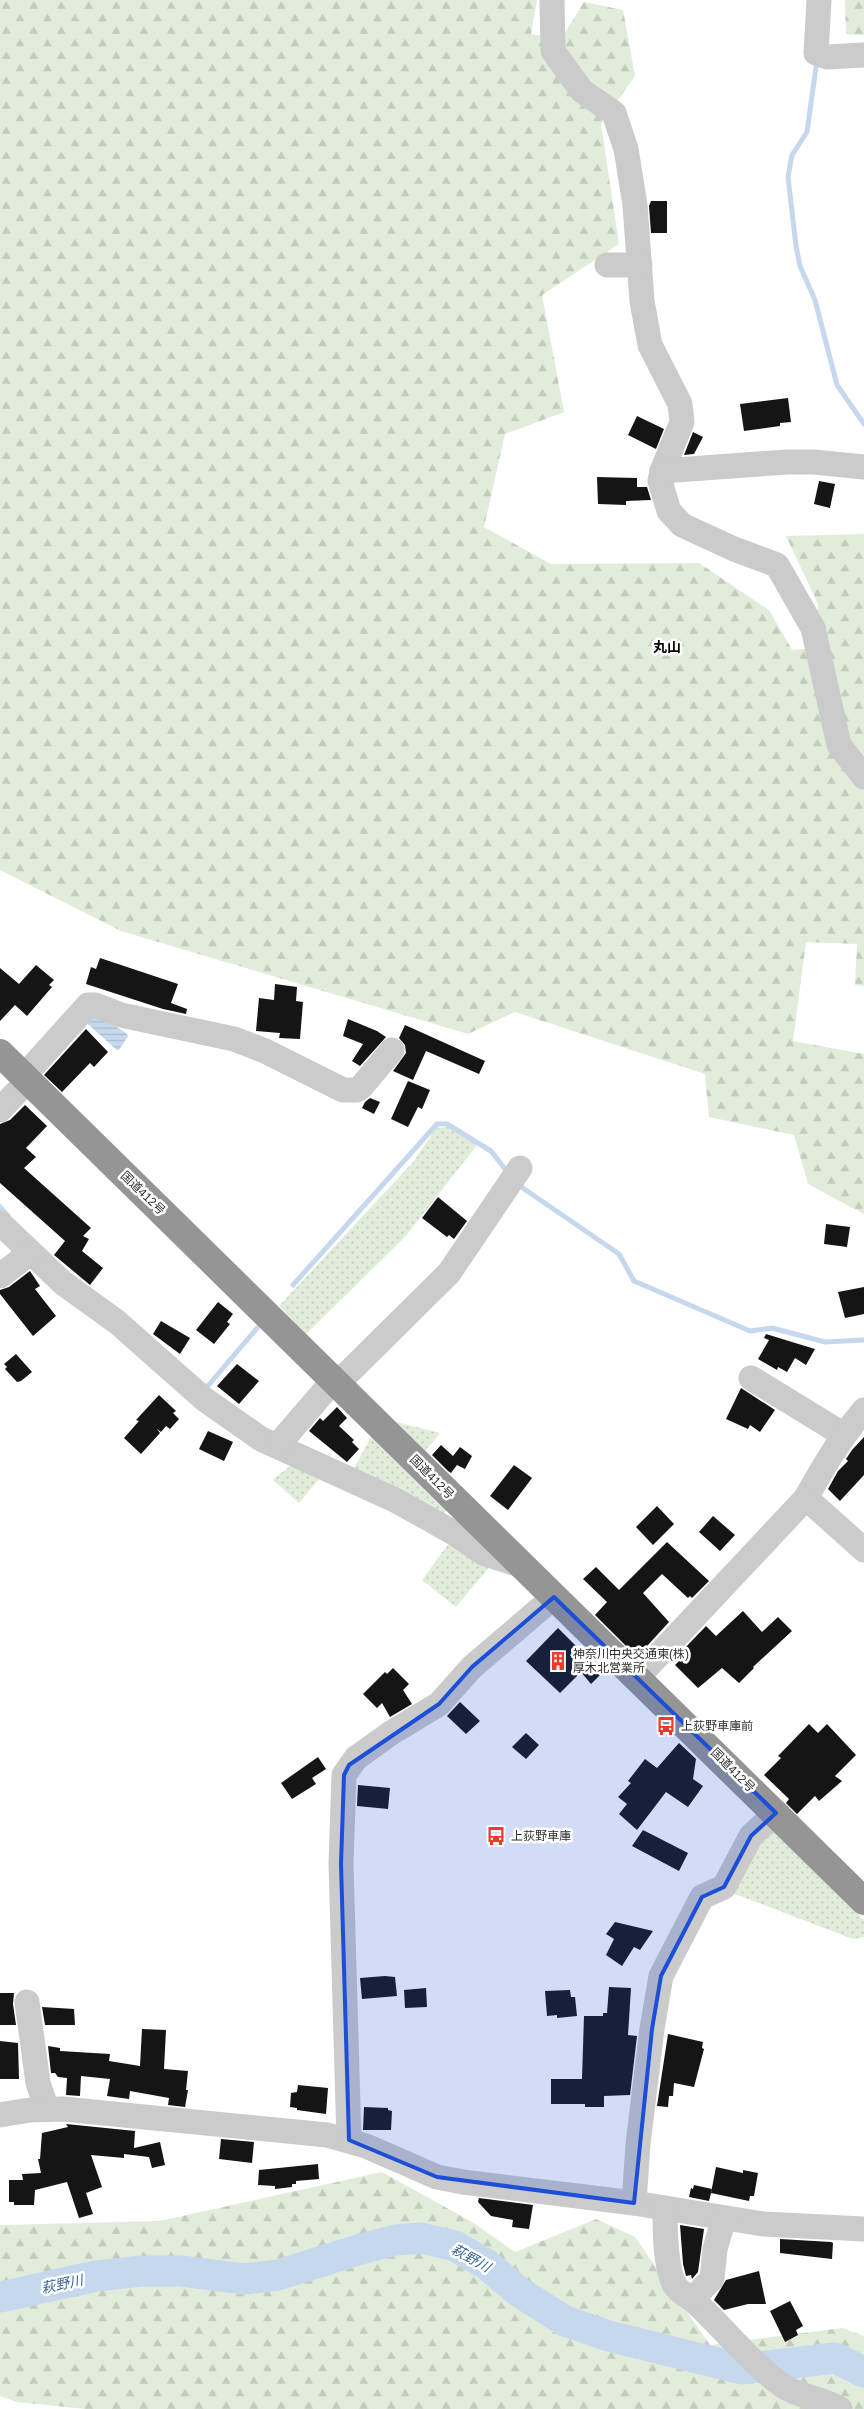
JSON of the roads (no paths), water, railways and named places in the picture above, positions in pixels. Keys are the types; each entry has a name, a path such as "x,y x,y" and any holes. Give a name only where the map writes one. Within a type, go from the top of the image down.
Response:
{"highway":[{"name":"国道412号","path":"0,1053 864,1901"}],"street":[{"path":"552,0 553,51 582,91 614,113 626,149 635,205 650,345 680,404 682,422 662,471 660,481 669,510 682,525 734,549 777,564 813,628 839,745 864,777"},
{"path":"819,0 816,53 827,57 864,56"},
{"path":"607,265 644,279"},
{"path":"642,364 638,334 648,333"},
{"path":"662,471 788,462 864,466"},
{"path":"0,1110 88,1005 95,1005 121,1015 234,1039 265,1051 343,1090 357,1090 362,1086 392,1050"},
{"path":"277,1446 334,1380 347,1374 449,1273 516,1174"},
{"path":"0,1224 63,1283 117,1322 204,1400 261,1439 395,1500 454,1533 483,1553 523,1566"},
{"path":"0,1276 30,1253"},
{"path":"751,1378 844,1435"},
{"path":"637,1678 806,1498 822,1466 864,1410"},
{"path":"806,1498 864,1550"},
{"path":"349,2140 341,1864 344,1775 356,1758 391,1733 439,1704 472,1667 554,1597"},
{"path":"634,2203 638,2144 652,2028 661,1976 702,1897 724,1887 751,1836 776,1813"},
{"path":"27,2002 38,2083 47,2109"},
{"path":"0,2115 47,2109 327,2135 349,2140 437,2177 463,2182 634,2203 764,2224 864,2229"},
{"path":"665,2208 668,2256 673,2282 681,2295 692,2299 736,2344 784,2387 828,2402 840,2409"},
{"path":"692,2299 712,2279 715,2249 724,2218"}],"water":[{"path":"93,1012 126,1033 128,1036 119,1050 81,1018"}],"waterway":[{"path":"816,67 807,132 792,155 788,177 796,246 800,266 815,300 837,385 864,424"},
{"path":"293,1285 437,1124 447,1124 491,1151 509,1174"},
{"path":"517,1184 619,1254 634,1281 750,1331 772,1328 825,1342 864,1340"},
{"path":"0,1207 8,1216"},
{"path":"203,1385 207,1387 258,1327"},
{"name":"萩野川","path":"0,2297 96,2276 142,2271 181,2271 245,2279 278,2275 361,2249 396,2240 421,2238 455,2246 486,2264 519,2292 565,2321 609,2336 742,2369 835,2358 864,2372"}],"place":[{"name":"神奈川中央交通東(株) 厚木北営業所","path":"558,1661"},
{"name":"上荻野車庫前","path":"666,1726"},
{"name":"上荻野車庫","path":"496,1836"}],"district":[{"name":"丸山","path":"667,647"}]}
